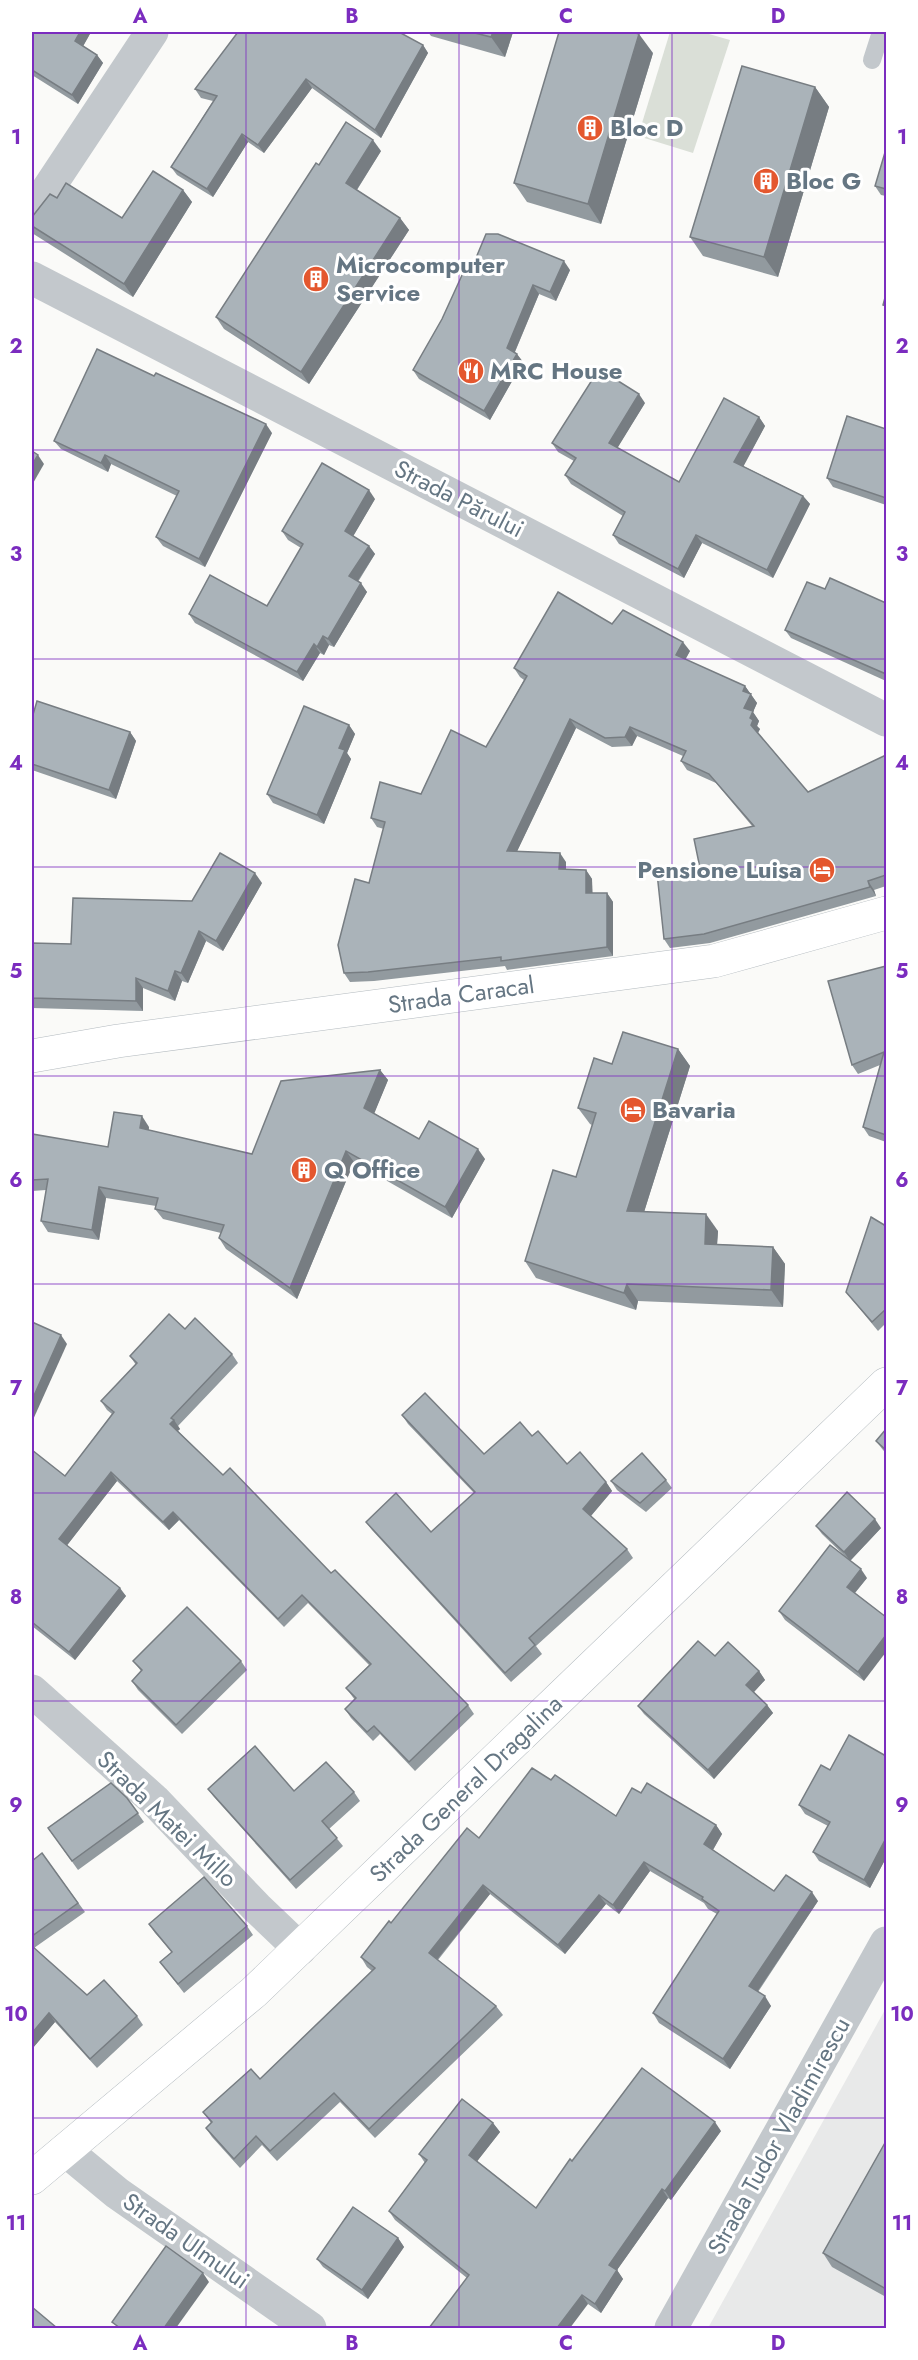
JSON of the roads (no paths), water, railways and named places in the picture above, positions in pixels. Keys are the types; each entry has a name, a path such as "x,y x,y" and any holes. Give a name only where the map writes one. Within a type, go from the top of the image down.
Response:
{"street":[{"path":"32,213 152,32"},
{"name":"Strada Părului","path":"32,278 886,720"},
{"name":"Strada Caracal","path":"32,1056 129,1040 714,961 886,913"},
{"name":"Strada General Dragalina","path":"32,2178 254,1992 886,1384"},
{"name":"Strada Matei Millo","path":"32,1691 154,1800 257,1908 300,1949"},
{"name":"Strada Tudor Vladimirescu","path":"671,2328 886,1943"},
{"name":"Strada Ulmului","path":"65,2150 117,2193 310,2328"}],"lane":[{"path":"872,60 881,32"}],"place":[{"name":"Bloc D","path":"590,128"},
{"name":"Bloc G","path":"766,181"},
{"name":"Microcomputer Service","path":"316,279"},
{"name":"MRC House","path":"471,371"},
{"name":"Pensione Luisa","path":"822,870"},
{"name":"Bavaria","path":"633,1110"},
{"name":"Q Office","path":"304,1170"}]}
